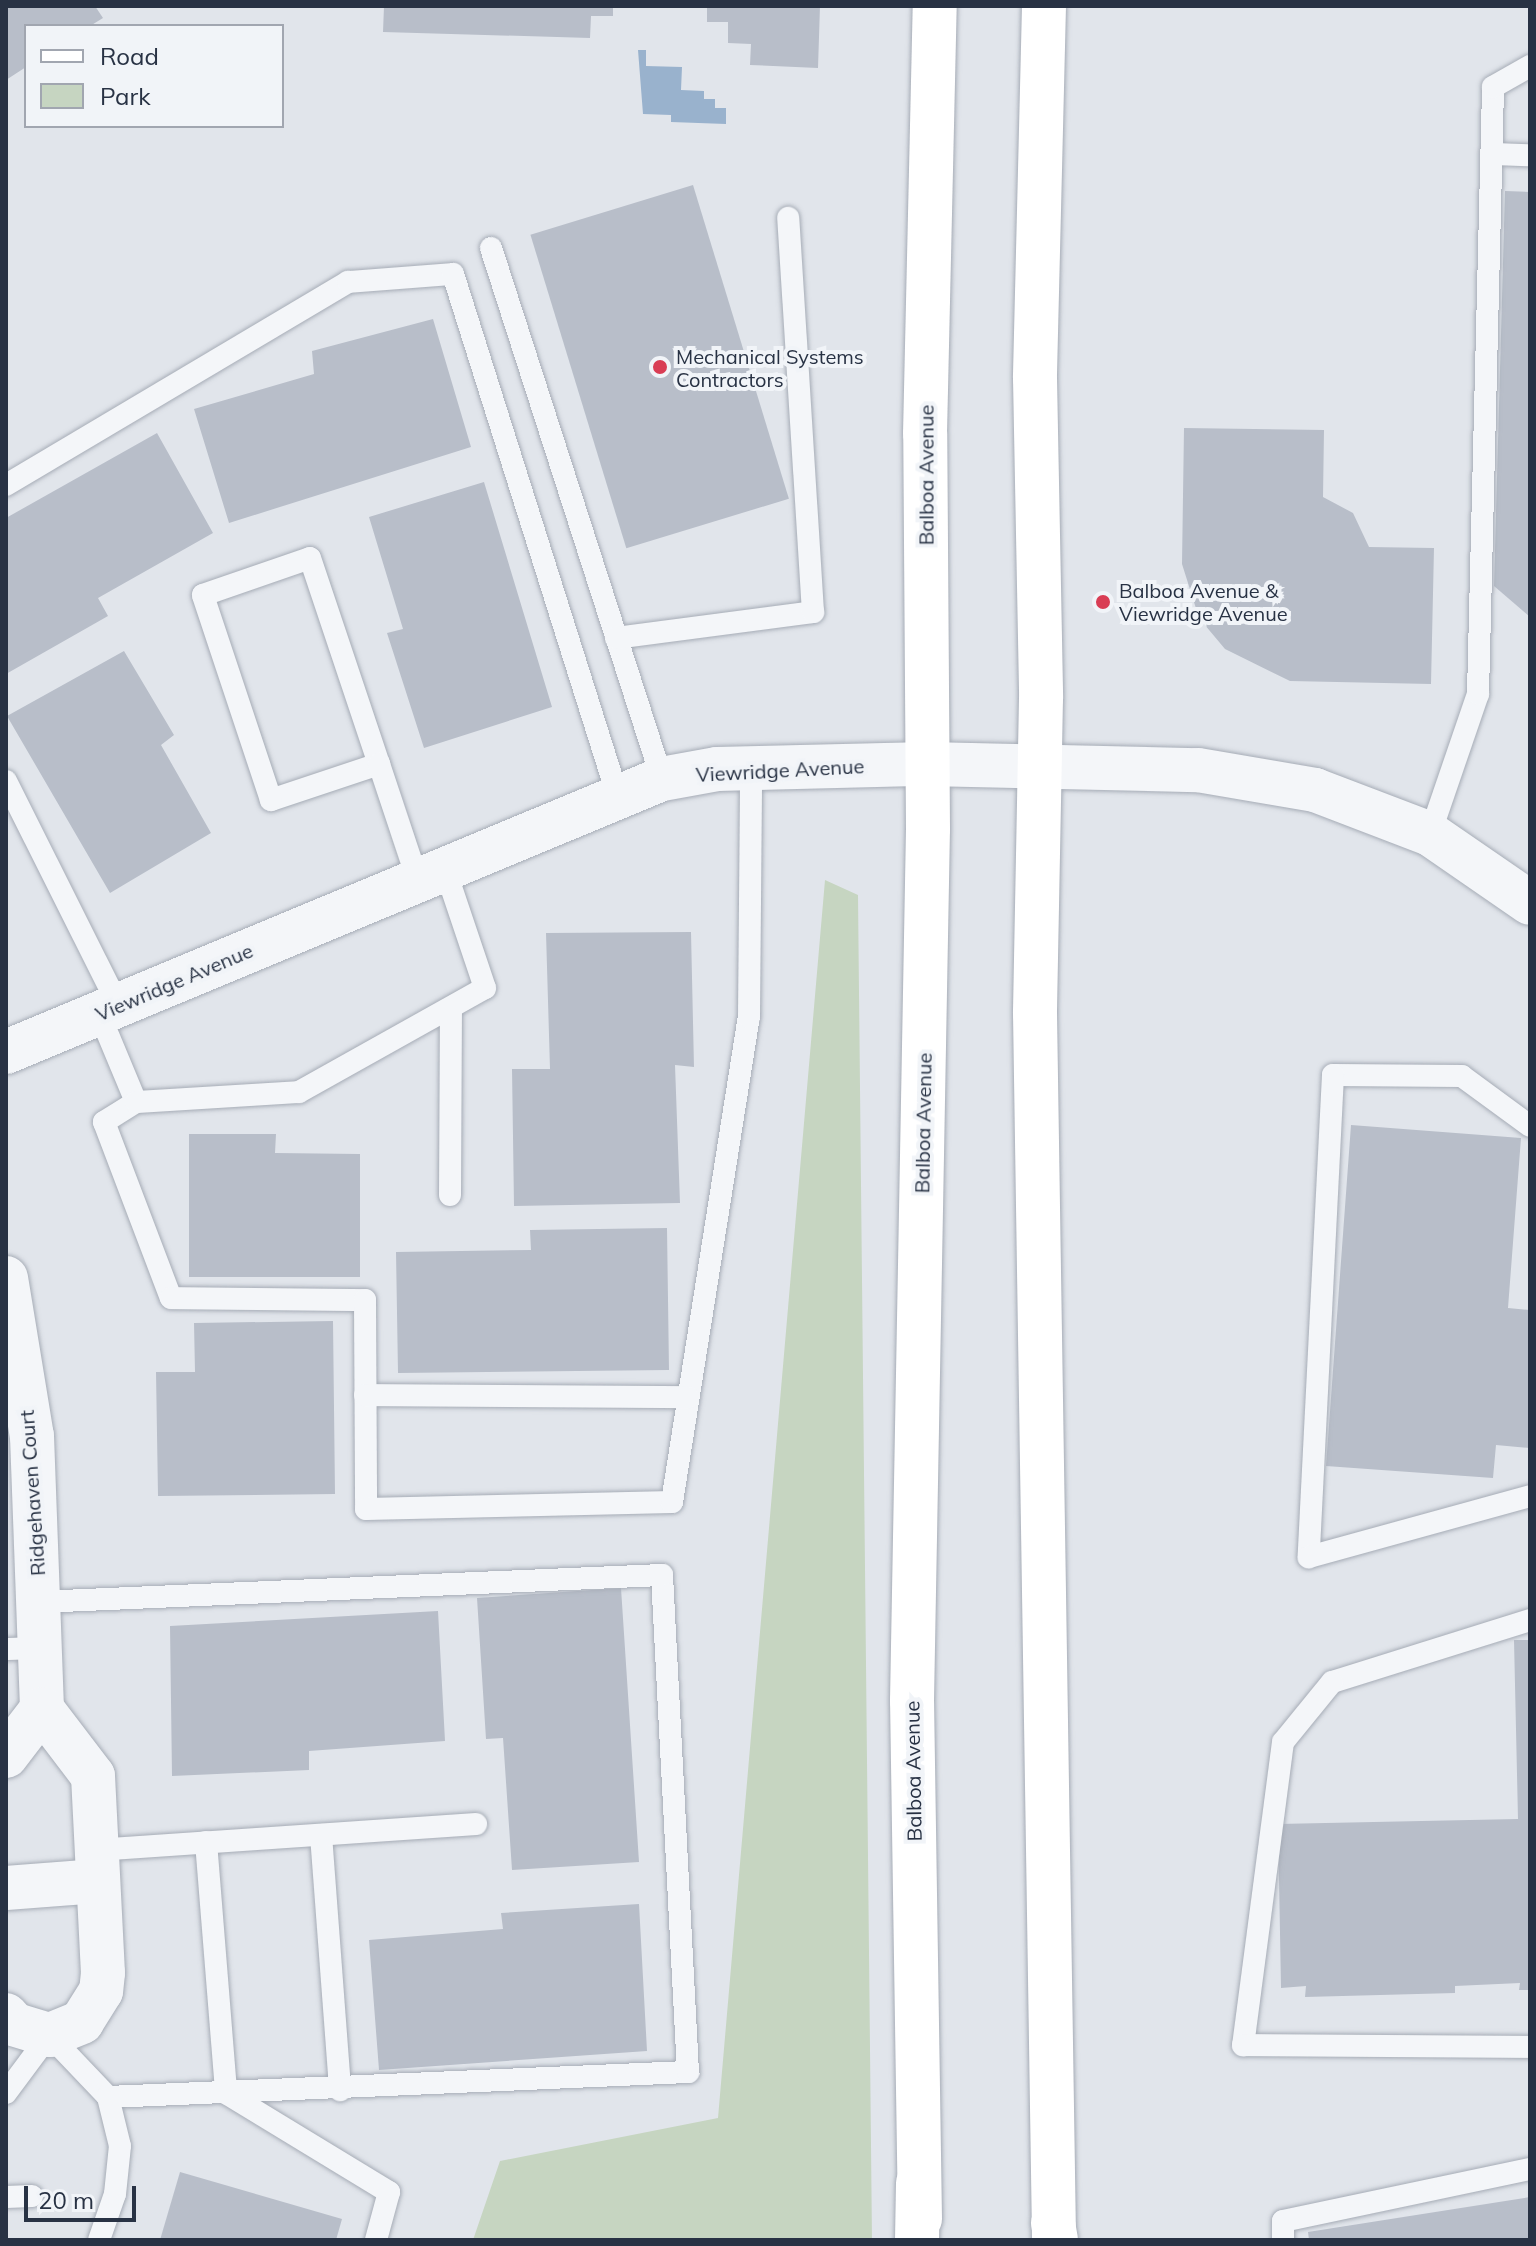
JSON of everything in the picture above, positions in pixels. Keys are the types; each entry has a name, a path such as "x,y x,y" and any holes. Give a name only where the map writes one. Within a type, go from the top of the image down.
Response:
{"main road":[{"name":"Balboa Avenue","path":"920,2240 912,1701 927,764 925,434 935,6"},
{"path":"1044,6 1035,378 1040,764 1035,1013 1054,2234"}],"street":[{"name":"Viewridge Avenue","path":"6,1052 662,779 751,768 1040,764 1198,770 1315,790 1430,834 1530,903"},
{"name":"Ridgehaven Court","path":"7,1291 16,1402 32,1436 38,1602 23,1649 42,1709"},
{"path":"6,1756 42,1709 93,1776 101,1991 82,2022 49,2035 14,2024 6,2015"},
{"path":"6,1888 97,1865"}],"lane":[{"path":"1430,834 1478,694 1493,87 1530,66"},
{"path":"1492,154 1530,155"},
{"path":"616,638 813,612 788,218"},
{"path":"491,248 662,779"},
{"path":"6,485 348,282 453,274 618,797"},
{"path":"379,764 271,800 203,595 310,558 379,764 485,988 299,1092 136,1102 104,1122 171,1298 365,1300 366,1509 672,1502 749,1017 751,768"},
{"path":"6,781 109,1009 136,1102"},
{"path":"450,1195 451,1008"},
{"path":"1530,1126 1462,1076 1333,1075 1309,1557 1530,1496"},
{"path":"365,1395 688,1397"},
{"path":"38,1602 662,1575 688,2072 340,2090 108,2097"},
{"path":"1530,1620 1332,1682 1283,1742 1243,2045 1530,2047"},
{"path":"97,1865 206,1842 476,1824"},
{"path":"321,1835 340,2090"},
{"path":"206,1842 226,2093"},
{"path":"6,2093 49,2035 108,2097 120,2146 115,2194 99,2240"},
{"path":"226,2093 389,2192 376,2240"},
{"path":"1283,2240 1283,2221 1530,2169"},
{"path":"6,2197 32,2196"}],"green space":[{"path":"825,880 858,895 872,2240 473,2240 500,2161 718,2118"}],"water":[{"path":"638,50 646,50 646,66 682,67 681,90 704,91 704,99 715,99 715,108 726,108 726,124 671,122 671,115 643,114"}],"building":[{"path":"6,6 95,6 103,18 93,24 24,24 24,68 6,80"},
{"path":"384,6 613,6 613,16 591,16 590,38 383,32"},
{"path":"707,6 820,6 818,68 750,65 751,44 728,43 728,22 707,22"},
{"name":"Mechanical Systems Contractors","path":"693,185 789,499 626,548 530,235"},
{"path":"1505,191 1530,192 1530,617 1494,586"},
{"path":"433,319 471,447 229,523 194,409 314,374 312,351"},
{"path":"1184,428 1324,430 1323,497 1353,513 1369,547 1434,548 1431,684 1290,681 1225,649 1199,618 1182,564"},
{"path":"157,433 213,533 98,598 108,616 6,674 6,518"},
{"path":"484,482 552,707 424,748 387,633 403,629 369,517"},
{"path":"124,651 174,735 161,745 211,833 110,893 7,716"},
{"path":"691,932 694,1067 675,1065 680,1203 514,1206 512,1069 550,1069 546,933"},
{"path":"1351,1125 1521,1138 1508,1308 1530,1310 1530,1448 1496,1445 1493,1478 1326,1466"},
{"path":"189,1134 276,1134 275,1153 360,1154 360,1277 189,1277"},
{"path":"667,1228 669,1370 398,1373 396,1252 531,1250 530,1230"},
{"path":"333,1321 335,1494 158,1496 156,1372 195,1372 194,1323"},
{"path":"621,1588 639,1862 512,1870 503,1738 486,1739 477,1598"},
{"path":"438,1611 445,1741 309,1751 309,1770 172,1776 170,1626"},
{"path":"1514,1640 1530,1640 1530,1990 1519,1990 1520,1983 1455,1986 1455,1993 1305,1997 1306,1986 1281,1988 1278,1824 1518,1819"},
{"path":"639,1904 647,2051 379,2070 369,1940 503,1929 501,1913"},
{"path":"180,2172 342,2219 336,2240 160,2240"},
{"path":"1530,2197 1530,2240 1309,2240 1308,2232"}],"place":[{"name":"Mechanical Systems Contractors","path":"660,367"},
{"name":"Balboa Avenue & Viewridge Avenue","path":"1103,602"}]}
